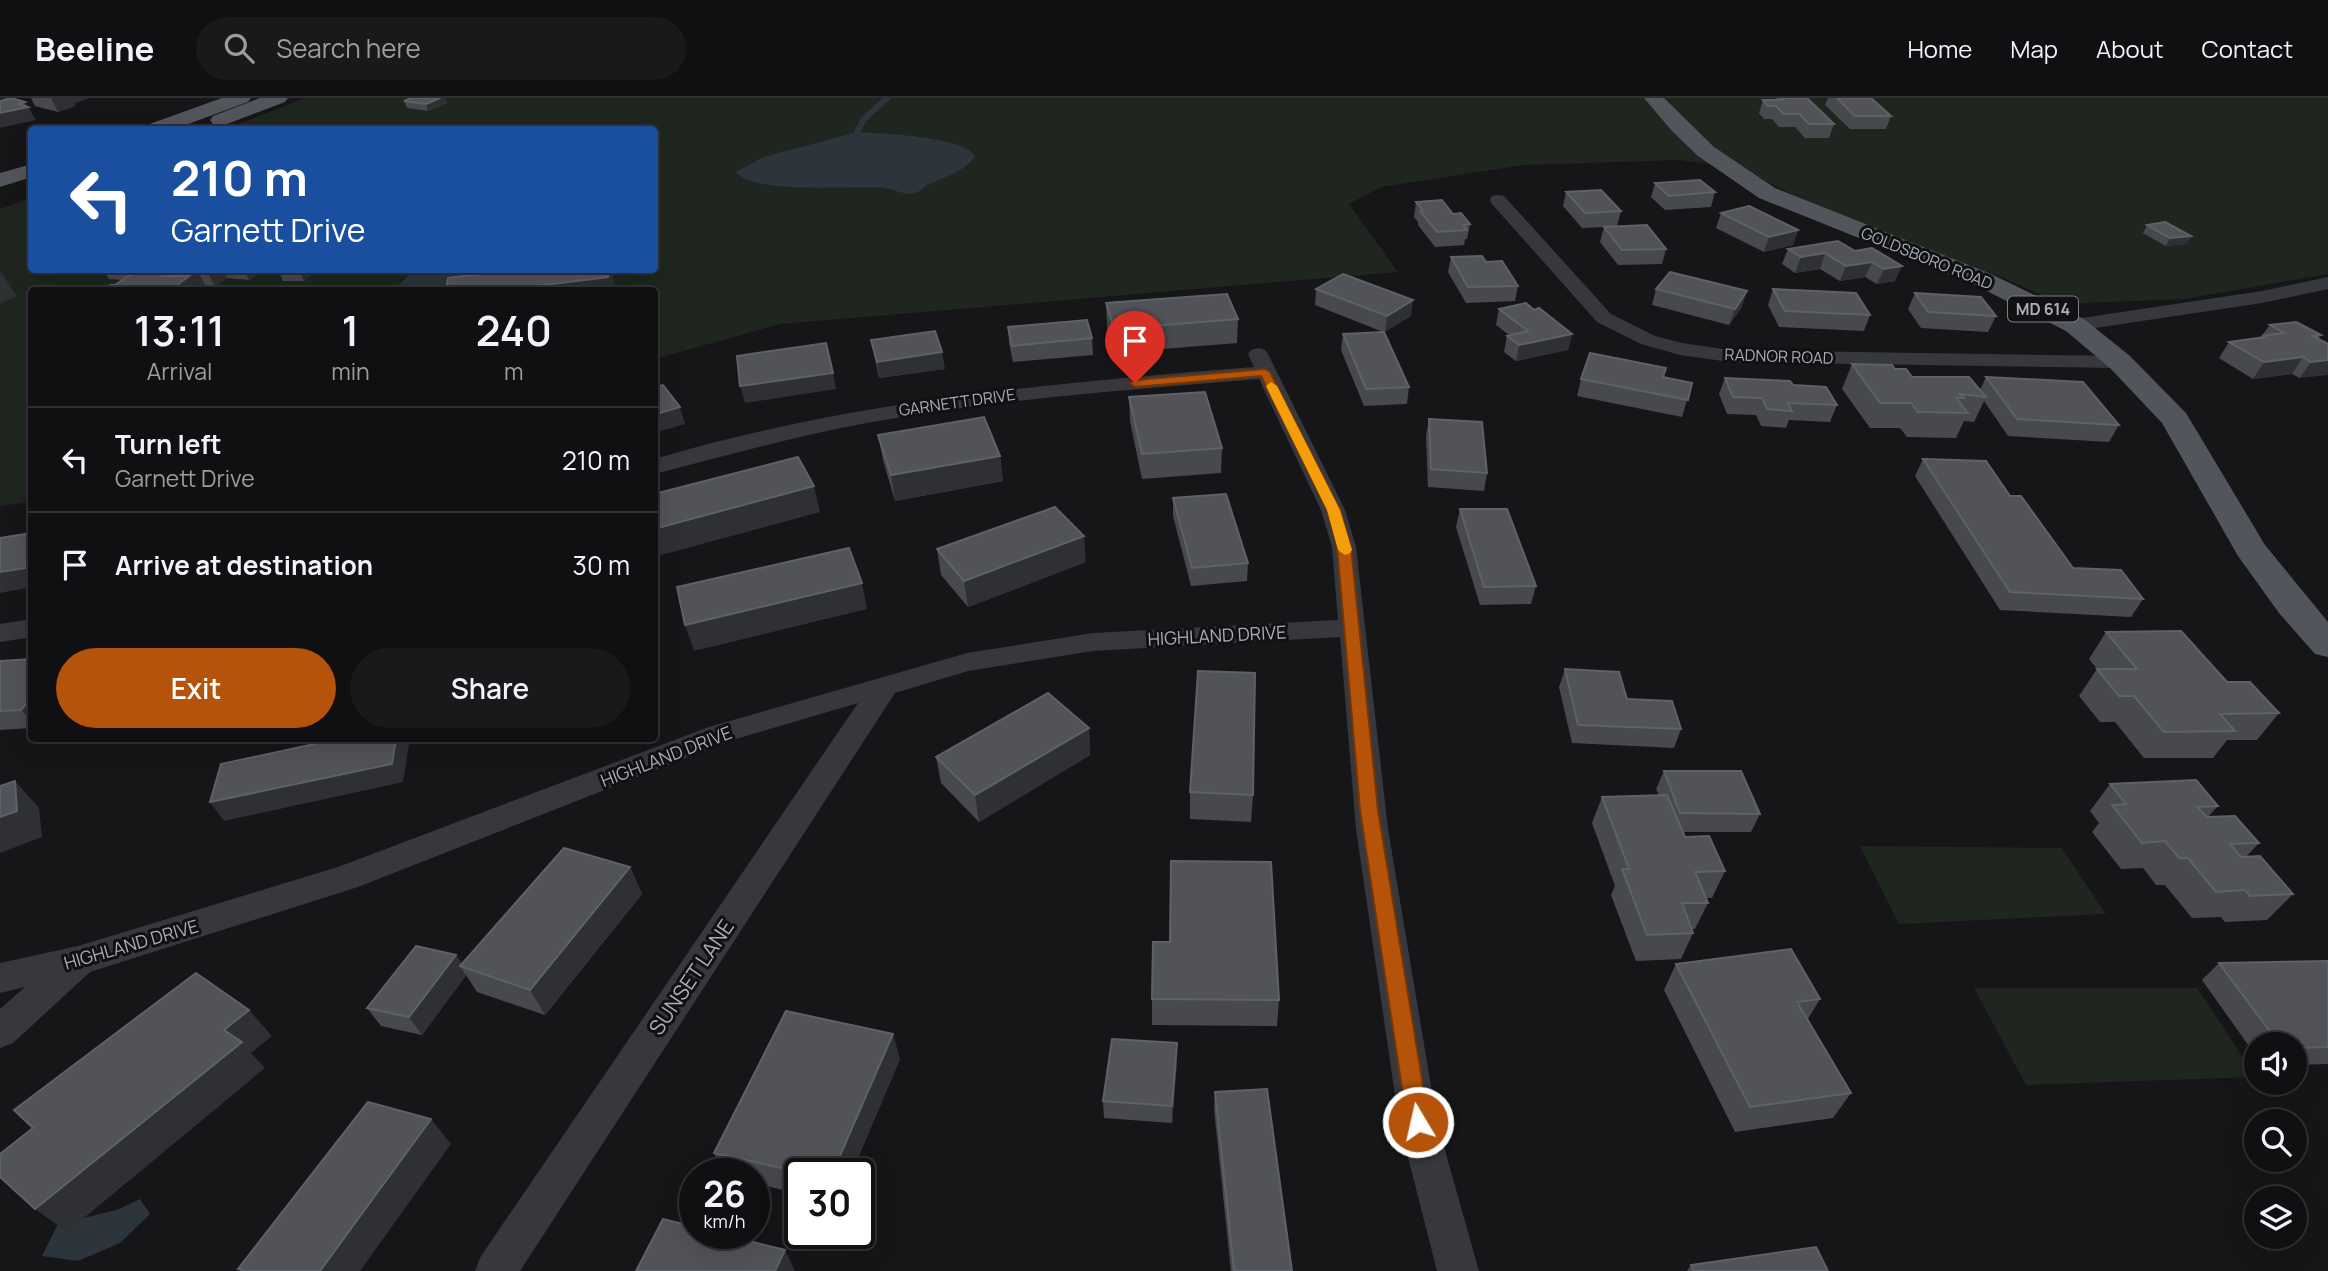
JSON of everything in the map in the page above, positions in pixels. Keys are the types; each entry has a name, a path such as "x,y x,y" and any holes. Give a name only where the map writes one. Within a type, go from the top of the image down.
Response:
{"main road":[{"path":"163,126 241,98"},
{"path":"205,126 278,98"},
{"name":"GOLDSBORO ROAD","path":"1654,98 1696,144 1738,177 1767,194 1980,278 2075,325 2120,362 2175,419 2250,549 2292,605 2328,645"},
{"path":"0,180 28,171"},
{"path":"0,195 28,186"}],"street":[{"name":"RADNOR ROAD","path":"1498,200 1604,318 1648,340 1680,349 1730,356 2120,362"},
{"path":"2075,325 2262,298 2328,283"},
{"name":"GARNETT DRIVE","path":"658,466 865,415 1261,363 1334,510 1344,547 1353,628"},
{"path":"1353,628 1369,810 1416,1108 1458,1271"},
{"name":"HIGHLAND DRIVE","path":"0,978 78,961 346,878 719,734 967,662 1093,642 1353,628"},
{"path":"0,633 28,629"},
{"name":"SUNSET LANE","path":"496,1271 886,684"},
{"path":"0,1032 78,961"}],"shaded area":[{"path":"305,98 2328,98 2328,274 2184,299 2061,304 2001,277 1809,203 1742,169 1680,160 1524,165 1381,187 1349,204 1398,272 780,324 658,358 658,287 28,287 28,502 0,506 0,209 28,199 28,273 658,273 658,126 234,126"},
{"path":"857,132 941,141 969,150 975,157 959,170 912,194 884,188 806,188 762,184 746,179 736,172 764,157"},
{"path":"411,273 465,273 452,287 397,287"},
{"path":"1860,846 2062,848 2106,914 1899,924"},
{"path":"1974,988 2197,988 2244,1059 2244,1077 2026,1085"},
{"path":"140,1199 150,1214 120,1243 78,1261 42,1256 58,1224 117,1210"}],"building":[{"path":"11,98 25,102 19,104 28,107 0,113 0,101"},
{"path":"412,98 440,98 426,104 404,101"},
{"path":"1780,98 1807,98 1834,124 1809,124 1799,114 1783,114 1776,106 1768,106 1763,100 1783,100"},
{"path":"1837,98 1871,98 1891,116 1855,116"},
{"path":"1700,180 1715,192 1669,196 1655,183"},
{"path":"1601,190 1621,211 1585,213 1566,192"},
{"path":"1442,200 1453,214 1461,213 1470,224 1463,225 1467,230 1437,232 1416,202"},
{"path":"1749,206 1798,230 1769,237 1721,213"},
{"path":"2165,222 2191,236 2170,238 2147,225"},
{"path":"1647,225 1666,249 1622,250 1604,227"},
{"path":"1838,241 1855,251 1872,248 1902,266 1884,269 1872,262 1846,266 1825,253 1801,257 1788,249"},
{"path":"1482,256 1486,262 1502,261 1518,286 1468,287 1451,257"},
{"path":"1670,272 1747,291 1735,309 1656,289"},
{"path":"133,273 189,276 175,287 107,287 115,285"},
{"path":"489,273 608,273 608,277 527,287 446,287 448,278"},
{"path":"1343,274 1413,300 1387,316 1316,289"},
{"path":"1773,289 1856,293 1870,315 1785,311"},
{"path":"1915,293 1981,297 1996,316 1928,312"},
{"path":"1227,294 1238,319 1114,329 1106,303"},
{"path":"1526,303 1534,310 1539,308 1572,334 1519,345 1507,336 1528,331 1499,309"},
{"path":"1087,320 1092,338 1012,346 1008,327"},
{"path":"2296,322 2321,335 2313,336 2328,344 2328,360 2311,362 2303,357 2264,362 2229,342 2284,333 2270,325"},
{"path":"935,331 942,352 877,362 871,340"},
{"path":"1384,332 1409,387 1366,389 1343,334"},
{"path":"826,343 833,373 740,386 737,356"},
{"path":"1590,353 1666,368 1663,377 1692,383 1688,400 1581,379"},
{"path":"1852,364 1892,365 1895,369 1906,369 1912,377 1969,377 1986,397 1960,394 1964,398 1956,398 1968,413 1918,412 1911,403 1880,403"},
{"path":"1986,377 2083,382 2119,425 2017,419"},
{"path":"1725,378 1790,381 1793,385 1826,387 1837,405 1788,403 1792,411 1767,409 1762,398 1733,397"},
{"path":"663,385 680,407 658,414 658,386"},
{"path":"1205,392 1222,448 1142,454 1129,397"},
{"path":"984,417 1000,456 891,475 878,435"},
{"path":"1429,419 1482,422 1487,473 1431,469"},
{"path":"798,457 814,486 658,528 658,493"},
{"path":"1923,459 1986,461 2010,496 2021,496 2073,568 2121,570 2143,599 2010,592"},
{"path":"1226,494 1248,563 1192,568 1173,498"},
{"path":"1055,507 1084,536 964,581 937,549"},
{"path":"1460,509 1507,509 1536,586 1484,587"},
{"path":"28,534 28,568 0,572 0,538"},
{"path":"849,548 862,583 685,625 677,587"},
{"path":"2181,631 2227,682 2250,682 2279,713 2220,714 2235,731 2164,732 2134,696 2119,696 2097,669 2137,669 2106,632"},
{"path":"28,659 28,702 21,710 0,711 0,661"},
{"path":"1565,669 1619,672 1627,699 1672,701 1681,729 1578,725"},
{"path":"1198,671 1255,673 1253,795 1190,792"},
{"path":"1048,693 1089,728 975,795 936,757"},
{"path":"323,742 395,742 392,764 210,802 221,764"},
{"path":"1664,771 1741,771 1760,814 1680,813"},
{"path":"2196,780 2218,806 2197,807 2207,817 2235,816 2259,843 2230,844 2241,857 2260,856 2293,894 2250,896 2245,890 2216,892 2188,858 2179,858 2165,841 2142,843 2112,805 2126,804 2110,784"},
{"path":"15,781 17,811 0,817 0,786"},
{"path":"1667,795 1685,837 1709,836 1725,871 1695,872 1708,903 1682,903 1693,933 1647,935 1622,869 1629,869 1602,797"},
{"path":"564,848 630,867 530,990 460,966"},
{"path":"1171,861 1271,862 1279,1000 1152,999 1153,942 1170,942"},
{"path":"416,946 456,955 409,1017 367,1008"},
{"path":"1791,949 1820,999 1797,1002 1851,1093 1750,1107 1676,964"},
{"path":"2328,961 2328,1047 2307,1048 2307,1032 2270,1032 2219,963"},
{"path":"196,973 249,1010 224,1030 242,1042 35,1209 0,1177 0,1154 33,1128 14,1110"},
{"path":"786,1011 893,1034 839,1158 784,1158 784,1168 770,1165 770,1158 737,1158 714,1153"},
{"path":"1112,1039 1177,1043 1172,1106 1103,1101"},
{"path":"1267,1089 1292,1271 1234,1271 1215,1092"},
{"path":"368,1102 431,1119 320,1271 238,1269"},
{"path":"663,1219 679,1223 679,1249 770,1249 770,1246 785,1250 775,1271 636,1271"},
{"path":"1816,1247 1828,1271 1694,1271 1691,1265"}],"waterway":[{"path":"857,132 864,119 887,98"}],"slow traffic":[{"path":"1271,386 1334,510 1345,550"}],"route":[{"path":"1135,383 1265,372 1334,510 1344,547 1369,810 1418,1122"}]}
